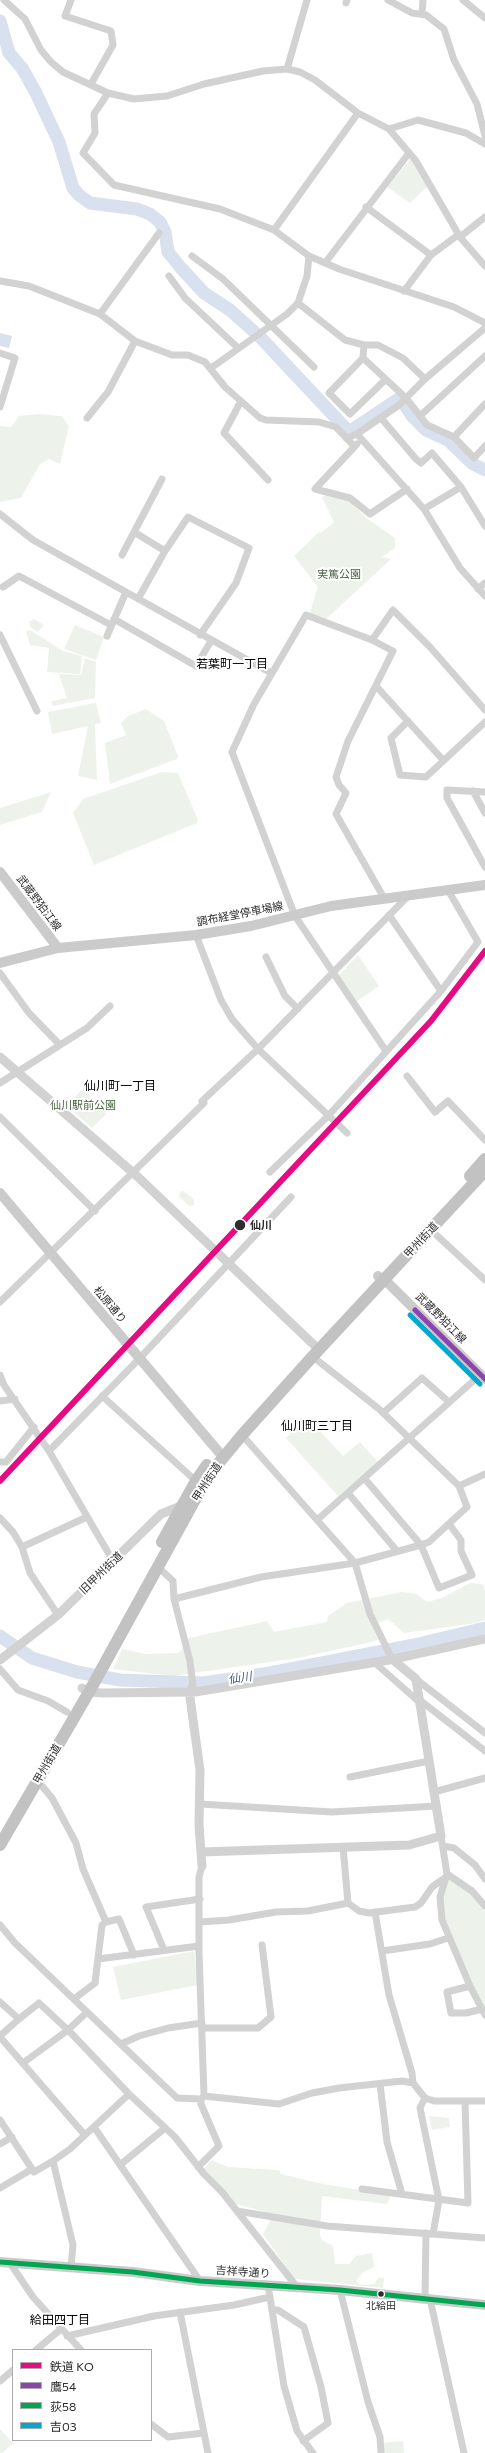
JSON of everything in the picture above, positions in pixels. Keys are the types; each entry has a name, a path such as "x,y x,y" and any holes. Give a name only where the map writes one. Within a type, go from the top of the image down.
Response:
{"highway":[{"name":"甲州街道","path":"0,1845 87,1688 167,1533 196,1481 381,1278 485,1159"},
{"name":"甲州街道","path":"381,1278 431,1230 485,1171"},
{"name":"甲州街道","path":"97,1669 158,1567 220,1455 242,1435 314,1351"},
{"name":"甲州街道","path":"0,1830 67,1712 87,1688"}],"main road":[{"name":"武蔵野狛江線","path":"0,872 58,948"},
{"name":"調布経堂停車場線","path":"0,963 58,948 196,935 295,916 331,906 410,894 485,885"},
{"name":"松原通り","path":"0,1192 220,1455"},
{"name":"武蔵野狛江線","path":"381,1278 483,1377"},
{"name":"吉祥寺通り","path":"5,2263 72,2267 200,2281 340,2290 485,2305"}],"street":[{"path":"4,0 25,19 41,50 51,62 63,72 92,84 108,93 134,99 167,96 204,84 263,72 288,69 300,72 315,80 358,113 389,129 416,161 459,236 485,266"},
{"path":"71,0 65,16 111,31 113,45 92,84"},
{"path":"288,69 307,0"},
{"path":"388,0 412,13 422,14 437,23 447,34 454,60 477,104 485,136"},
{"path":"422,14 423,0"},
{"path":"463,0 485,18"},
{"path":"108,93 94,114 95,133 83,153 114,185 220,209 274,230 309,256 325,263 454,307 485,323"},
{"path":"274,230 358,113"},
{"path":"389,129 418,120 466,133 485,144"},
{"path":"325,263 408,153"},
{"path":"366,207 431,255"},
{"path":"404,291 431,255 485,217"},
{"path":"100,314 159,233"},
{"path":"192,256 223,279 269,326 314,367"},
{"path":"212,368 252,337 287,314 298,303 308,276 309,256"},
{"path":"169,276 185,298 238,348"},
{"path":"0,282 29,286 100,314 135,342 172,355 188,355 205,362 212,368 225,387 266,420 318,422 336,427 354,446"},
{"path":"298,303 346,340 364,345 378,345 403,358 425,379"},
{"path":"407,489 370,514 350,498 315,489 354,446 359,437 399,405 425,379 485,328"},
{"path":"87,418 108,392 135,342"},
{"path":"364,345 363,358 329,393 350,414 385,380"},
{"path":"0,353 15,358 0,407"},
{"path":"420,416 485,356"},
{"path":"363,358 406,398 427,425 454,437 474,458 485,446"},
{"path":"241,401 224,433 268,480"},
{"path":"454,437 485,404"},
{"path":"381,418 421,463 432,453 461,487 485,526"},
{"path":"346,438 359,437"},
{"path":"359,437 424,509 460,568 485,596"},
{"path":"122,555 162,479"},
{"path":"424,509 461,487"},
{"path":"0,514 33,540 200,635 271,673"},
{"path":"138,599 165,551 188,517 249,548 236,583 200,635"},
{"path":"134,532 165,551"},
{"path":"1,586 19,576 113,622 196,666 211,641"},
{"path":"478,589 485,582"},
{"path":"106,636 126,592"},
{"path":"372,640 393,610 430,647 485,710"},
{"path":"384,898 336,814 346,793 339,785 336,776 348,741 393,651 372,640 306,615 271,673 232,752 295,916 333,975 386,1052"},
{"path":"0,635 37,711"},
{"path":"376,686 443,760"},
{"path":"408,721 391,738 400,775 426,777 485,722"},
{"path":"485,792 447,790 447,798 485,867"},
{"path":"473,791 485,813"},
{"path":"477,852 485,848"},
{"path":"270,1172 328,1116 386,1052 441,990 478,942 448,890"},
{"path":"0,1302 52,1253 333,975 410,894"},
{"path":"389,915 441,990"},
{"path":"196,935 225,1007 232,1019 258,1049 347,1133"},
{"path":"266,957 286,996 298,1009"},
{"path":"0,973 29,1013 60,1045"},
{"path":"0,1083 87,1028 110,1006"},
{"path":"0,1057 133,1172 209,1243 314,1351 383,1413 458,1486 467,1507 429,1542 420,1545 355,1563 261,1577 174,1599"},
{"path":"407,1076 435,1112 448,1101 485,1140"},
{"path":"0,1117 94,1211"},
{"path":"48,1448 102,1396 291,1197"},
{"path":"431,1230 485,1280"},
{"path":"0,1375 14,1399 48,1448 113,1561"},
{"path":"317,1520 365,1479 449,1402 483,1377"},
{"path":"383,1413 422,1378 449,1402"},
{"path":"102,1396 196,1481"},
{"path":"0,1401 14,1399"},
{"path":"0,1462 6,1462 35,1429"},
{"path":"242,1435 355,1563 370,1614 390,1656 416,1679 485,1733"},
{"path":"458,1486 485,1474"},
{"path":"365,1479 420,1545 439,1588 472,1575 460,1551 461,1540 449,1524"},
{"path":"348,1493 397,1551"},
{"name":"旧甲州街道","path":"0,1660 58,1615 155,1519 168,1510 194,1501"},
{"path":"22,1547 87,1517"},
{"path":"0,1518 13,1532 22,1547 30,1573 58,1615"},
{"path":"155,1519 162,1524 167,1533"},
{"path":"158,1567 173,1581 174,1599 192,1672 192,1689 200,1770 202,1866 198,1877 200,1899 203,2098 201,2104 219,2146 198,2167"},
{"path":"87,1688 192,1689 374,1662 390,1656 485,1639"},
{"path":"374,1662 418,1701 421,1700 485,1750"},
{"path":"0,1669 18,1690 48,1701 67,1712"},
{"path":"416,1679 418,1701 442,1836 446,1876 440,1904 442,1920 448,1938 470,1986 484,2012 451,2014 447,1992 470,1986"},
{"path":"350,1777 429,1761"},
{"path":"434,1792 485,1778"},
{"path":"37,1780 52,1798 76,1843 83,1869 106,1922"},
{"path":"200,1804 332,1812 437,1806"},
{"path":"201,1852 409,1845 442,1836"},
{"path":"443,1846 454,1848 475,1865 485,1879"},
{"path":"343,1847 348,1903"},
{"path":"446,1876 472,1892 485,1906"},
{"path":"200,1922 229,1920 276,1912 308,1911 348,1903 359,1911 375,1912 418,1906 432,1887 446,1876"},
{"path":"164,1950 146,1906 200,1899"},
{"path":"375,1912 389,1995 412,2073 413,2083 425,2098 434,2101 485,2101"},
{"path":"74,1999 95,1983 102,1925 106,1922 119,1919 134,1954"},
{"path":"0,1925 16,1943 178,2098 203,2098 279,2104 320,2091 402,2081 413,2083"},
{"path":"382,1950 430,1944 448,1938"},
{"path":"121,2044 139,2036 168,2028 202,2025 258,2028 271,2017 262,1945"},
{"path":"98,1959 200,1946"},
{"path":"0,2002 19,2019"},
{"path":"84,2134 0,2037 39,2003 68,2030 129,2094 165,2128 236,2211 297,2287"},
{"path":"23,2063 68,2030 87,2012"},
{"path":"380,2084 387,2142 402,2194"},
{"path":"0,2120 36,2172 53,2161 94,2127 129,2094"},
{"path":"425,2098 420,2108 439,2200 430,2234 427,2299 464,2453"},
{"path":"362,2189 468,2203 465,2101"},
{"path":"94,2127 200,2281"},
{"path":"120,2165 165,2128"},
{"path":"0,2144 12,2137"},
{"path":"53,2161 73,2245 72,2267"},
{"path":"0,2188 32,2168"},
{"path":"236,2211 327,2226 485,2238"},
{"path":"5,2263 61,2330 80,2349"},
{"path":"268,2286 284,2386 297,2431 313,2453"},
{"path":"340,2290 368,2402 380,2437 381,2453"},
{"path":"67,2336 180,2312 234,2306 270,2297"},
{"path":"272,2310 278,2310 304,2327 321,2387 328,2423 303,2440"},
{"path":"180,2312 208,2453"},
{"path":"37,2349 61,2330"},
{"path":"0,2381 12,2371"},
{"path":"152,2425 168,2437 204,2433"}],"green space":[{"path":"411,158 428,186 410,203 387,187"},
{"path":"38,414 61,416 69,426 60,464 49,459 40,464 21,498 0,502 0,426 11,427 19,416"},
{"name":"実篤公園","path":"325,495 349,500 365,517 395,538 395,548 382,557 391,559 324,621 309,615 318,587 294,556 319,532 321,533 334,522 322,498"},
{"path":"34,619 44,625 38,632 31,628 29,622"},
{"path":"75,625 104,637 96,660 64,649"},
{"path":"30,630 63,651 82,656 80,674 47,672 49,648 30,645 26,631"},
{"path":"85,658 96,662 95,698 53,706 51,701 67,698 59,674 81,675"},
{"path":"96,703 101,723 95,724 97,780 78,776 88,726 52,734 48,712"},
{"path":"146,709 164,721 178,756 177,759 110,784 105,743 126,735 121,723 128,716"},
{"path":"162,772 178,773 198,820 197,823 94,865 73,813 83,799"},
{"path":"51,792 42,812 0,825 0,808"},
{"path":"358,955 379,986 356,1002 338,976"},
{"name":"仙川駅前公園","path":"83,1088 106,1114 92,1128 67,1106"},
{"path":"184,1191 194,1200 194,1205 189,1206 179,1196 180,1192"},
{"path":"298,1426 317,1428 343,1456 360,1442 378,1462 338,1496 286,1438"},
{"path":"470,1583 483,1584 485,1592 485,1620 476,1623 404,1633 388,1619 372,1626 378,1640 298,1658 173,1676 113,1669 122,1649 146,1654 179,1653 189,1638 267,1621 274,1632 327,1622 328,1616 347,1603 402,1592 417,1594 427,1602 442,1598"},
{"path":"445,1878 453,1879 485,1906 485,2015 448,1938 440,1904"},
{"path":"194,1951 198,1985 121,2000 113,1967"},
{"path":"429,2116 449,2118 450,2127 432,2130"},
{"path":"211,2160 228,2167 279,2170 281,2174 323,2184 391,2195 387,2204 322,2196 320,2235 322,2240 333,2246 335,2264 349,2264 356,2256 372,2253 374,2267 362,2273 356,2281 361,2285 374,2284 378,2278 384,2278 383,2288 294,2279 263,2234 272,2214 236,2204 204,2169"},
{"path":"0,2429 13,2443 2,2453 0,2453"},
{"path":"403,2441 404,2453 384,2453 383,2443"}],"shaded area":[{"path":"0,333 12,336 9,348 0,346"}],"waterway":[{"path":"0,21 9,53 22,68 36,93 59,142 73,188 79,195 90,203 137,209 150,214 160,222 165,232 168,252 181,268 204,293 230,310 261,338 349,432 400,398 412,416 426,430 448,440 473,464 485,470"},
{"name":"仙川","path":"0,1636 32,1658 77,1672 120,1680 203,1683 270,1673 414,1645 485,1628"}],"rail line":[{"name":"KO","path":"0,1481 431,1021 485,951"}],"transit line":[{"name":"鷹54","path":"415,1310 485,1379"},
{"name":"吉03","path":"410,1315 480,1384"},
{"name":"荻58","path":"0,2262 133,2272 200,2281 340,2290 485,2305"}],"place":[{"name":"仙川","path":"240,1225"},
{"name":"北給田","path":"381,2294"}],"district":[{"name":"若葉町一丁目","path":"232,664"},
{"name":"仙川町一丁目","path":"120,1086"},
{"name":"仙川町三丁目","path":"317,1426"},
{"name":"給田四丁目","path":"60,2320"}]}
